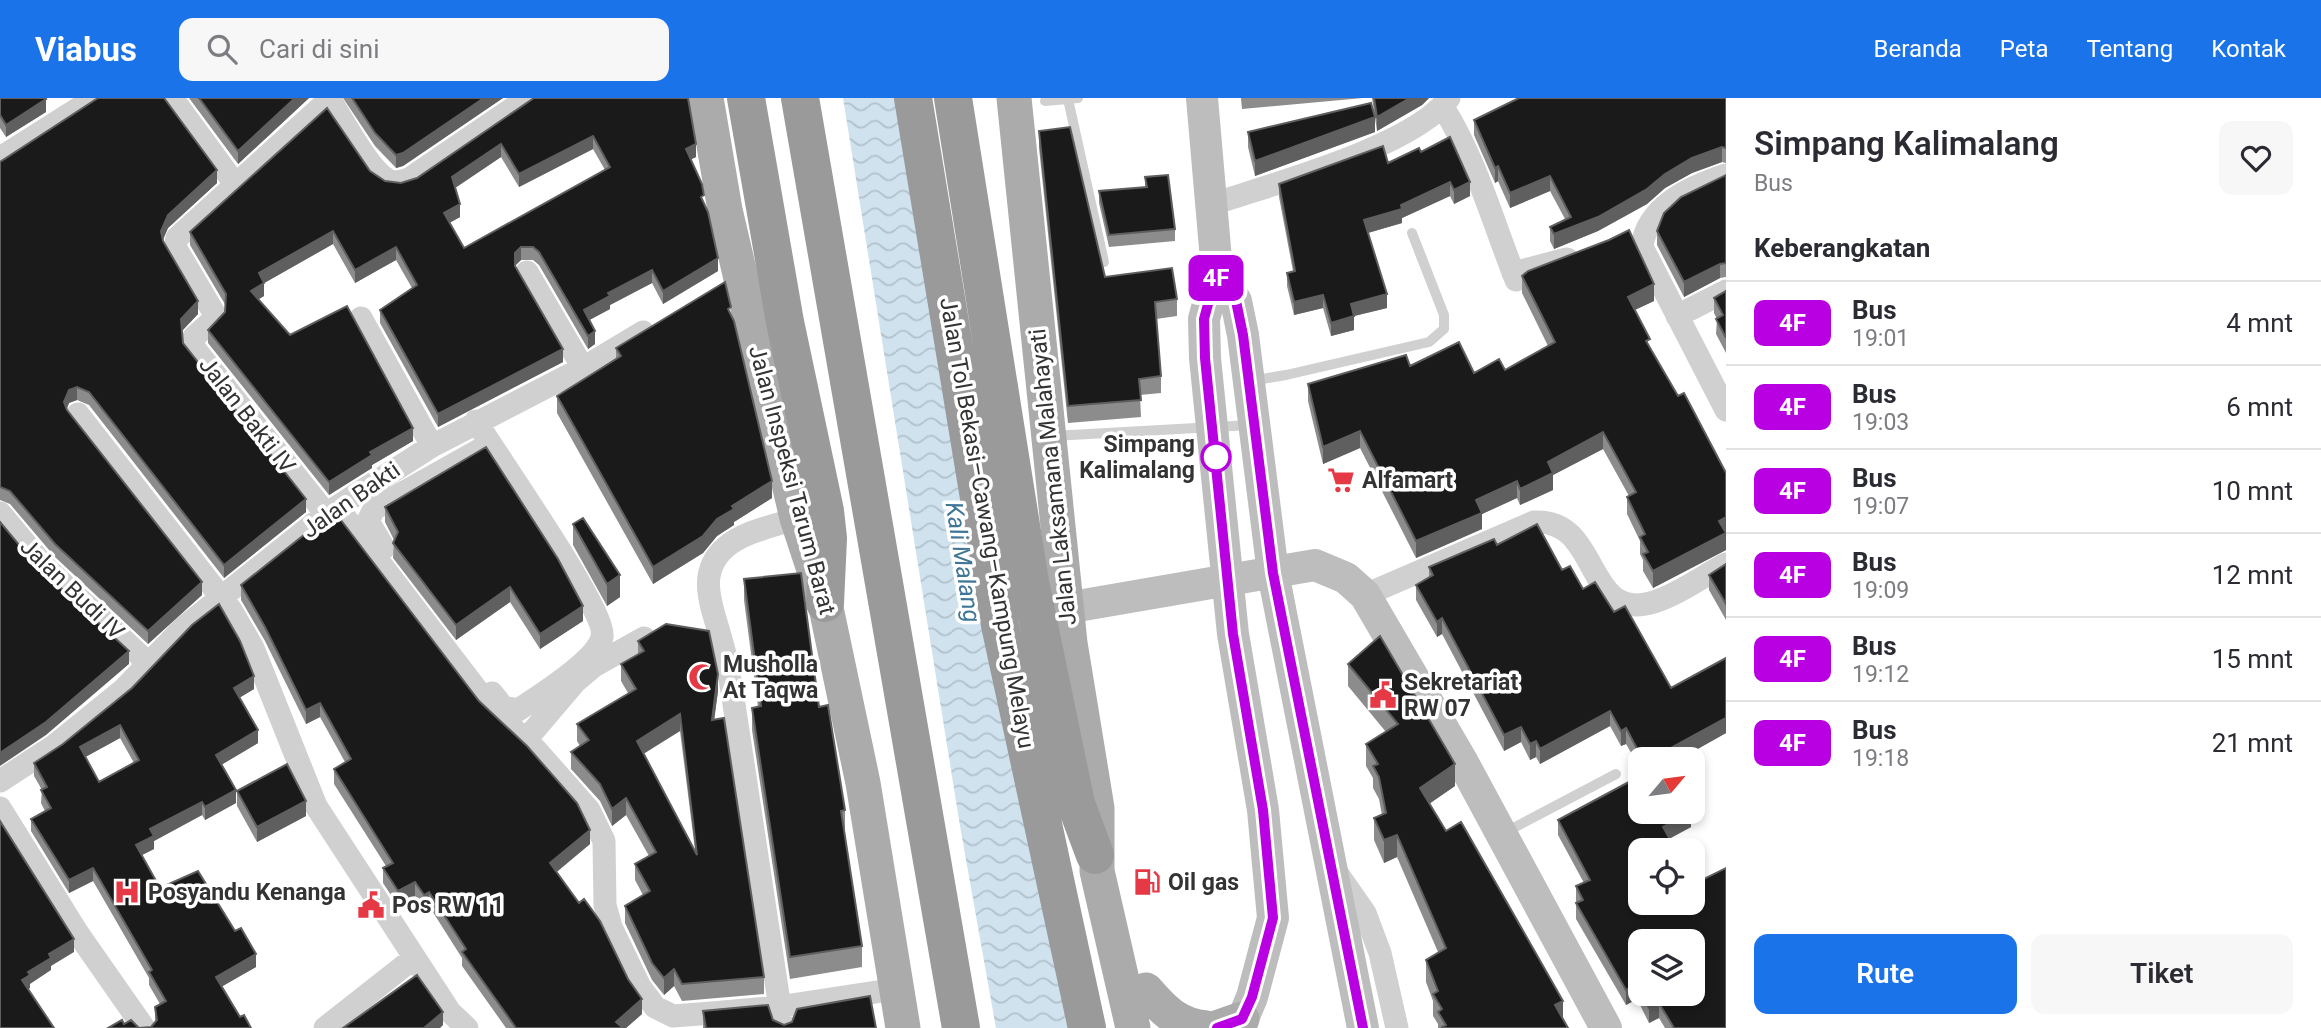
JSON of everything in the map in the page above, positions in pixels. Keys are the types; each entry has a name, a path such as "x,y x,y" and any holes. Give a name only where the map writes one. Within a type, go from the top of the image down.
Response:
{"highway":[{"path":"746,98 785,322 825,511 828,538 825,603"},
{"path":"800,98 961,1028"},
{"name":"Jalan Tol Bekasi–Cawang–Kampung Melayu","path":"913,98 1000,625 1087,1028"},
{"path":"953,98 1030,582 1076,804 1095,855"}],"main road":[{"name":"Jalan Inspeksi Tarum Barat","path":"706,98 729,281 797,518 825,603 863,783 903,1028"},
{"path":"1202,98 1217,271 1204,319 1213,427 1233,634 1263,810 1273,918 1252,997 1233,1025"},
{"name":"Jalan Laksamana Malahayati","path":"1029,99 1046,437 1066,608 1097,808 1095,855 1133,1028"},
{"path":"1217,271 1236,301 1273,573 1334,868 1363,1028"},
{"path":"1066,608 1315,565 1329,568 1346,578 1365,595 1462,761 1606,1028"},
{"name":"Jalan Laksamana Malahayati","path":"1095,855 1158,1028"},
{"path":"1146,990 1168,1015 1189,1026 1206,1028"}],"street":[{"path":"0,158 95,98"},
{"path":"173,98 235,184 329,99 375,168 386,179 394,182 410,179 503,105 528,98"},
{"path":"1213,204 1366,150 1398,136 1446,102 1515,276 1591,249"},
{"path":"1628,230 1705,182 1726,175"},
{"name":"Jalan Bakti IV","path":"235,184 177,237 179,257 214,313 212,321 194,337 192,343 331,510"},
{"path":"1651,217 1644,232 1642,247 1726,410"},
{"path":"527,272 583,368"},
{"path":"1677,316 1726,291"},
{"path":"361,317 432,446"},
{"name":"Jalan Bakti","path":"0,781 54,746 123,690 147,662 183,628 331,510 432,446 583,368 661,321"},
{"path":"78,414 222,598 253,648 316,806 450,1012 467,1028"},
{"path":"476,421 583,588 602,624 604,635 600,645 583,661 518,710 503,707 450,642 368,521 373,509 404,489 490,444"},
{"path":"331,510 490,707 561,778 600,827 604,841 605,905 611,927 640,988 655,1007 673,1016 780,1018 896,989"},
{"name":"Jalan Budi IV","path":"0,513 45,568 147,662"},
{"path":"780,1018 732,691 722,640 709,604 708,588 711,567 727,546 797,518"},
{"path":"1365,595 1534,522 1555,522 1576,537 1601,584 1615,601 1631,605 1654,602 1726,564"},
{"path":"524,741 575,682 594,666 644,638"},
{"path":"0,808 78,932 144,1028"},
{"path":"1334,868 1365,913 1380,953 1397,1028"},
{"path":"325,1028 414,958"}],"lane":[{"path":"1029,99 1073,99 1104,262"},
{"path":"1249,381 1429,342 1438,336 1444,329 1444,315 1412,233"},
{"path":"1046,437 1254,424"},
{"path":"1501,835 1616,774"}],"water":[{"name":"Kali Malang","path":"843,98 913,98 1087,1028 996,1028 960,826"}],"building":[{"path":"0,98 46,99 6,125 0,115"},
{"path":"98,98 164,98 217,170 168,215 161,231 163,241 198,301 181,319 183,343 306,499 224,565 89,392 77,387 69,390 64,402 67,410 202,582 148,631 55,544 10,491 0,487 0,162"},
{"path":"199,98 295,98 238,151"},
{"path":"352,98 484,98 403,153 396,155 375,133"},
{"path":"534,98 688,98 696,144 686,149 702,184 704,195 701,197 708,212 718,258 663,291 652,270 608,293 610,296 584,310 595,331 588,336 539,252 533,247 521,247 515,253 515,266 563,349 438,414 380,310 417,285 396,247 355,270 333,231 259,273 264,283 251,291 290,335 347,306 413,428 370,452 372,455 329,482 208,330 225,312 226,294 190,232 327,108 370,171 385,181 401,183 417,178","holes":["593,136 610,167 464,248 444,213 460,204 452,177 501,144 519,174"]},
{"path":"1374,98 1410,98 1377,117"},
{"path":"1519,98 1726,98 1726,148 1692,158 1665,174 1647,189 1598,217 1554,234 1550,227 1571,217 1550,176 1510,193 1498,166 1495,168 1474,120"},
{"path":"1371,103 1375,117 1255,161 1248,132"},
{"path":"1070,127 1105,277 1172,268 1177,299 1155,302 1161,376 1139,379 1141,400 1068,406 1039,131"},
{"path":"1450,137 1470,182 1454,190 1450,182 1401,205 1402,209 1364,220 1387,294 1351,304 1354,316 1331,323 1323,295 1294,302 1287,273 1295,271 1279,184 1383,146 1388,163 1419,148 1421,152"},
{"path":"1168,175 1175,229 1109,235 1099,191 1147,187 1145,177"},
{"path":"1726,175 1726,263 1684,282 1657,231 1664,213 1681,197"},
{"path":"1629,230 1654,284 1628,297 1650,339 1646,341 1678,396 1684,393 1726,473 1726,517 1719,521 1726,533 1653,571 1643,554 1648,552 1640,537 1645,534 1627,497 1636,492 1603,432 1548,462 1553,473 1520,489 1517,481 1476,500 1482,513 1416,541 1360,431 1323,447 1308,384 1406,355 1410,366 1459,342 1474,373 1499,359 1505,370 1555,342 1522,276 1528,271"},
{"path":"725,282 731,307 728,309 734,321 772,481 732,506 734,509 717,519 703,536 653,567 557,396 621,356 616,348"},
{"path":"1726,291 1726,338 1716,319 1723,315 1714,298"},
{"path":"486,447 558,559 583,606 540,634 510,587 456,625 393,543 398,532 385,507"},
{"path":"334,511 479,701 527,746 577,803 590,830 550,863 579,903 584,899 600,921 628,979 642,999 616,1022 623,1028 516,1028 462,952 466,949 429,892 424,895 415,882 398,891 383,868 393,863 334,769 351,759 320,703 306,710 241,585"},
{"path":"583,518 620,575 607,584 573,524"},
{"path":"0,522 34,563 129,651 46,722 0,753"},
{"path":"1537,524 1562,570 1570,566 1583,589 1595,582 1614,612 1625,606 1671,688 1726,658 1726,718 1673,747 1636,747 1626,728 1621,731 1610,711 1540,749 1536,741 1530,744 1521,727 1504,735 1442,618 1437,622 1416,585 1433,575 1429,567 1494,539 1497,545"},
{"path":"1726,564 1726,604 1709,575"},
{"path":"801,573 819,707 828,705 845,810 841,811 862,946 790,957 752,708 761,706 744,579"},
{"path":"219,604 240,641 254,676 234,688 258,730 216,755 236,790 205,807 202,802 150,829 154,836 136,845 160,888 198,871 235,931 241,928 256,954 216,977 240,1017 244,1015 251,1028 139,1028 151,1027 157,1020 155,1007 166,1001 149,972 152,970 93,868 69,880 31,819 51,808 41,790 47,787 34,763 63,744 132,688 192,625","holes":["120,725 139,760 99,782 80,747"]},
{"path":"666,624 709,631 718,674 712,720 724,718 764,977 682,984 674,969 664,978 652,963 625,906 650,891 635,864 656,852 626,798 612,809 600,784 571,752 589,740 577,724 636,689 621,664 644,651 638,641","holes":["680,714 697,855 637,741"]},
{"path":"1380,636 1455,764 1420,788 1446,831 1461,822 1563,1001 1555,1005 1568,1028 1442,1028 1446,1025 1438,1012 1442,1009 1433,994 1438,991 1426,960 1446,948 1397,835 1384,840 1374,818 1386,813 1379,777 1373,766 1378,764 1366,744 1398,724 1348,664"},
{"path":"287,764 306,801 257,827 237,791"},
{"path":"1628,782 1628,824 1668,824 1663,827 1669,838 1628,838 1628,915 1705,915 1705,878 1726,868 1726,1028 1674,1028 1661,1006 1705,1006 1705,929 1628,929 1626,990 1576,903 1583,900 1576,886 1590,880 1558,820"},
{"path":"0,821 74,939 49,954 51,958 28,972 30,975 22,980 54,1028 0,1028"},
{"path":"417,975 443,1012 424,1028 343,1028"},
{"path":"870,996 876,1028 706,1028 703,1011 768,1005 773,1020 784,1025 792,1022 797,1009"},
{"path":"122,1020 124,1024 131,1020 139,1028 108,1028"}],"bus line":[{"name":"4F","path":"1217,1028 1242,1019 1252,997 1273,918 1263,810 1233,634 1205,358 1204,319 1217,271 1236,301 1243,335 1273,573 1334,868 1363,1028"}],"place":[{"name":"Simpang Kalimalang","path":"1216,457"},
{"name":"Alfamart","path":"1341,480"},
{"name":"Musholla At Taqwa","path":"702,677"},
{"name":"Sekretariat RW 07","path":"1383,695"},
{"name":"Oil gas","path":"1147,882"},
{"name":"Posyandu Kenanga","path":"127,892"},
{"name":"Pos RW 11","path":"371,905"}]}
